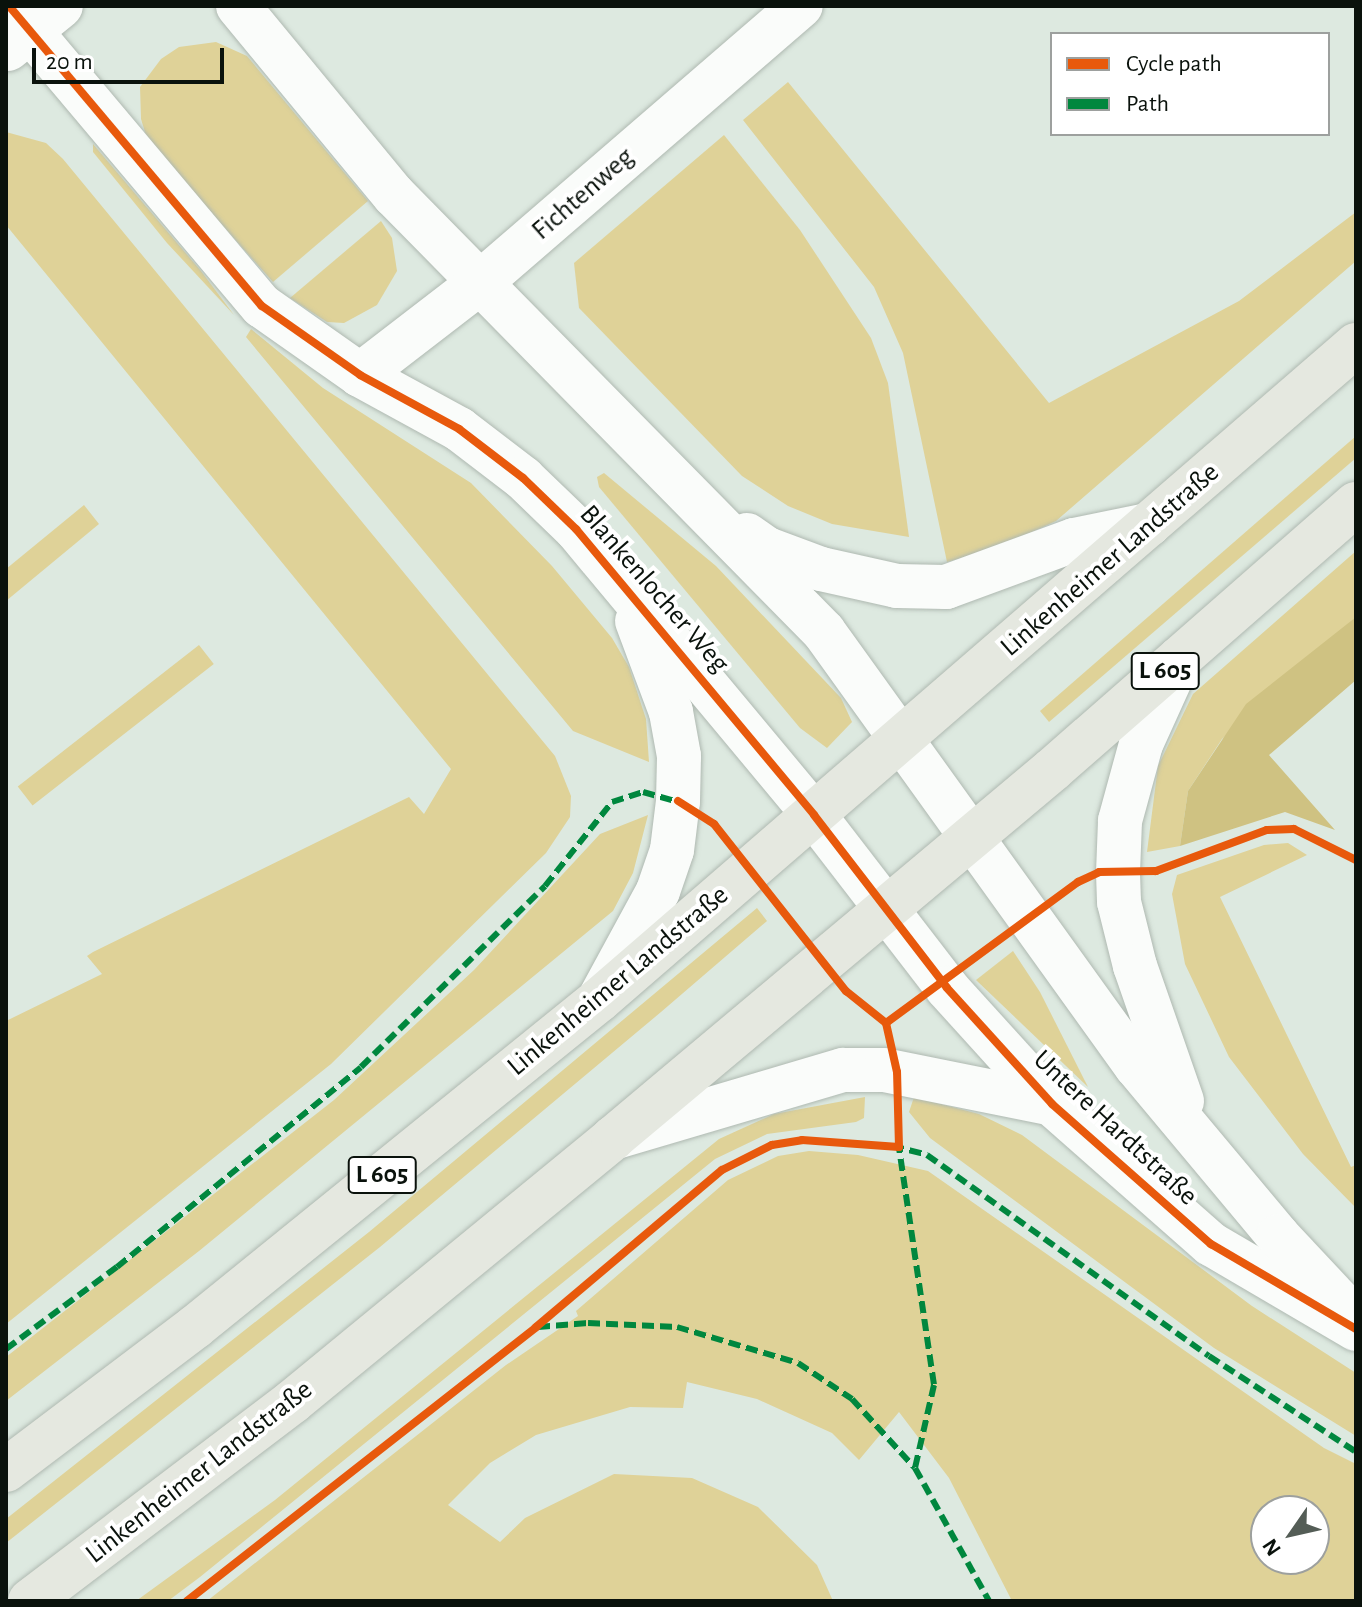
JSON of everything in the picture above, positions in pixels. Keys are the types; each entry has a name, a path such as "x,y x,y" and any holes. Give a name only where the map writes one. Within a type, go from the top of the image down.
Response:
{"main road":[{"name":"Linkenheimer Landstraße","path":"6,1470 195,1327 599,1000 1356,345"},
{"name":"Linkenheimer Landstraße","path":"30,1601 292,1402 613,1138 974,836 1356,504"}],"street":[{"path":"238,6 394,195 703,505 824,632 974,836"},
{"name":"Fichtenweg","path":"360,375 482,281 801,6"},
{"name":"Blankenlocher Weg","path":"26,23 262,306 360,375 459,429 513,470 607,566 814,815 887,910"},
{"path":"703,505 767,549 821,569 928,588 962,584 1074,540 1148,525"},
{"path":"599,1000 658,891 672,850 680,777 658,671 607,566"},
{"path":"1180,658 1141,744 1120,821 1118,873 1135,966 1196,1137"},
{"name":"Untere Hardtstraße","path":"974,836 1136,1066 1356,1319"},
{"name":"Untere Hardtstraße","path":"887,910 983,1031 1052,1104 1211,1244 1356,1329"},
{"path":"613,1138 843,1070 897,1072 1052,1104"}],"shaded area":[{"path":"216,42 247,56 368,201 273,282 148,142 141,119 140,87 161,59 179,47"},
{"path":"788,82 1049,403 1239,301 1356,212 1356,261 1056,521 997,548 947,562 903,353 874,287 743,120"},
{"path":"6,132 46,143 63,159 555,756 571,796 570,817 546,853 331,1064 6,1324 6,1021 102,974 87,956 93,952 409,797 424,814 451,769 6,225"},
{"path":"724,135 800,230 871,338 888,383 909,537 832,524 788,506 742,476 579,308 574,263"},
{"path":"93,144 201,271 234,315 167,243 93,152"},
{"path":"381,221 392,238 397,271 377,305 344,323 327,322 290,298"},
{"path":"251,329 323,388 471,483 552,566 612,638 629,667 646,719 649,762 573,731 246,337"},
{"path":"1356,436 1356,458 1049,722 1040,711"},
{"path":"604,473 716,566 841,698 852,722 827,748 800,728 599,487 597,477"},
{"path":"84,505 99,524 6,601 6,569"},
{"path":"1356,551 1356,617 1222,739 1188,791 1180,846 1147,852 1158,766 1193,694"},
{"path":"1356,617 1356,680 1269,755 1335,830 1285,812 1180,846 1188,791 1246,704"},
{"path":"199,645 214,664 33,806 18,787"},
{"path":"648,815 633,873 613,911 199,1251 6,1401 6,1357 334,1100 474,970 600,834"},
{"path":"1288,843 1307,855 1220,897 1351,1167 1356,1165 1356,1208 1303,1154 1229,1057 1185,964 1172,894 1177,875 1264,845"},
{"path":"757,908 767,921 661,1012 380,1247 6,1543 6,1519 369,1232"},
{"path":"1013,951 1040,992 1088,1087 976,980"},
{"path":"865,1097 864,1118 856,1122 767,1134 715,1159 200,1577 168,1601 136,1601 275,1500 719,1139 774,1114"},
{"path":"914,1097 979,1114 1022,1135 1252,1306 1356,1373 1356,1436 1214,1348 930,1138 909,1112"},
{"path":"809,1151 858,1155 928,1171 1324,1448 1356,1464 1356,1601 1012,1601 949,1478 899,1412 859,1460 832,1433 757,1399 687,1382 683,1408 630,1407 536,1435 490,1463 448,1505 500,1542 525,1518 614,1474 692,1478 758,1507 817,1565 833,1601 207,1601 506,1365 578,1316 576,1311 728,1180 778,1156"}],"marked path":[{"path":"6,1349 117,1267 361,1067 545,886 612,802 643,792 682,803"},
{"path":"898,1141 934,1385 915,1468"},
{"path":"892,1146 927,1155 1209,1356 1356,1452"},
{"path":"538,1327 588,1323 677,1327 798,1363 852,1399 915,1468 989,1601"}],"cycle path":[{"path":"9,6 262,306 360,375 459,429 523,478 576,529 814,815 947,988 1052,1104 1211,1244 1356,1329"},
{"path":"678,801 714,824 846,991 886,1023"},
{"path":"187,1601 536,1327 722,1170 772,1145 802,1140 899,1147 897,1072 886,1023 1078,882 1099,872 1156,871 1267,830 1294,829 1356,860"}]}
